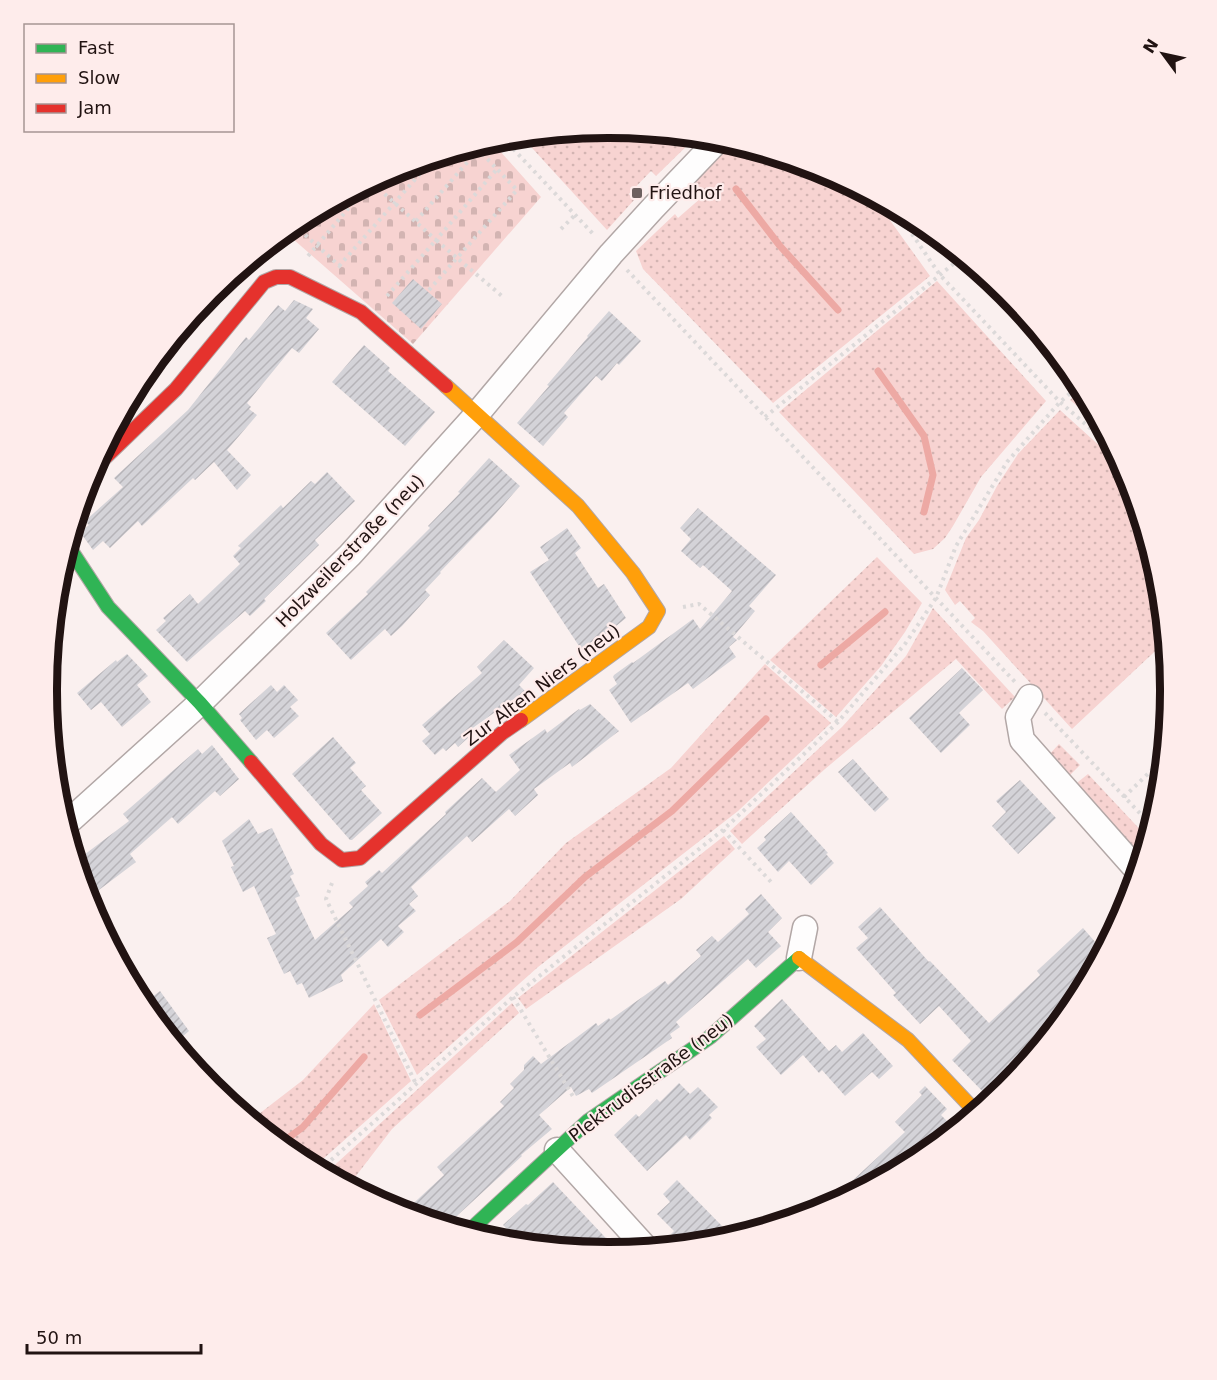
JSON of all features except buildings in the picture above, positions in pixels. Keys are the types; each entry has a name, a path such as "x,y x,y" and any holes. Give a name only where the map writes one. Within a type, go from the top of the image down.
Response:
{"street":[{"name":"Holzweilerstraße (neu)","path":"73,818 200,703 350,555 477,414 611,254 710,148"},
{"path":"112,451 176,389 264,282 276,277 290,277 368,317 477,414 578,506 633,573 658,611"},
{"path":"74,555 108,607 200,703 321,844 342,860"},
{"name":"Zur Alten Niers (neu)","path":"342,860 360,858 502,733 649,627 658,611"},
{"path":"1030,697 1018,717 1022,740 1132,864"},
{"path":"805,928 799,958 908,1040 971,1106"},
{"name":"Plektrudisstraße (neu)","path":"475,1225 588,1121 711,1037 799,958"},
{"name":"Plektrudisstraße (neu)","path":"557,1150 639,1240"}],"path":[{"path":"512,147 1144,818"},
{"path":"429,290 517,190 482,153"},
{"path":"416,222 470,156"},
{"path":"381,303 497,169"},
{"path":"339,266 422,171"},
{"path":"369,193 379,189 502,296"},
{"path":"290,277 353,202"},
{"path":"561,229 575,215"},
{"path":"906,226 940,275 1060,402 1097,434"},
{"path":"301,232 347,273"},
{"path":"765,417 956,262"},
{"path":"327,1164 513,997 723,830 838,722 905,644 936,598 956,546 1007,462 1060,402 1072,392"},
{"path":"658,611 699,604 838,722"},
{"path":"1124,797 1154,768"},
{"path":"723,830 772,883"},
{"path":"342,860 326,899 416,1084"},
{"path":"513,997 588,1121"}],"green space":[{"path":"608,138 688,144 656,176 651,171 629,194 634,200 607,230 529,144"},
{"path":"499,150 541,197 413,344 292,238 333,212 397,180 466,157"},
{"path":"723,151 751,157 820,180 884,212 930,276 773,403 643,269 636,251 675,214 678,218 702,197 691,183"},
{"path":"937,281 1046,401 981,477 945,538 933,549 914,554 779,412"},
{"path":"1075,396 1085,413 1070,400"},
{"path":"1060,410 1105,451 1131,513 1149,582 1158,648 1072,729 983,631 971,622 975,618 960,601 955,605 945,590 966,538 1018,454"},
{"path":"877,557 922,603 881,666 836,717 770,660"},
{"path":"933,608 1015,697 1002,709 956,659 825,769 742,844 730,831 842,727 906,656"},
{"path":"765,664 831,723 738,811 538,967 417,1075 379,1000 510,901 566,843 671,768"},
{"path":"1059,744 1080,765 1067,778 1047,757"},
{"path":"1088,774 1141,831 1135,853 1077,790 1078,782"},
{"path":"724,836 735,849 681,899 526,1009 518,998"},
{"path":"512,1003 519,1013 392,1129 354,1179 332,1167"},
{"path":"374,1004 411,1081 321,1161 257,1115 303,1080"}],"waterway":[{"path":"736,189 780,246 838,310"},
{"path":"878,371 924,436 933,475 924,512"},
{"path":"821,665 885,612"},
{"path":"420,1015 517,942 585,877 672,811 766,719"},
{"path":"287,1138 303,1127 364,1057"}],"traffic: fast":[{"path":"74,555 108,607 200,703 251,762"},
{"path":"475,1225 588,1121 710,1037 799,958"}],"traffic: slow":[{"path":"446,386 578,506 633,573 658,611 649,627 521,720"},
{"path":"799,958 908,1040 971,1106"}],"traffic: jam":[{"path":"112,451 176,389 264,282 276,277 290,277 361,312 446,386"},
{"path":"251,762 321,844 342,860 360,858 502,733 521,720"}],"place":[{"name":"Friedhof","path":"637,193"}]}
